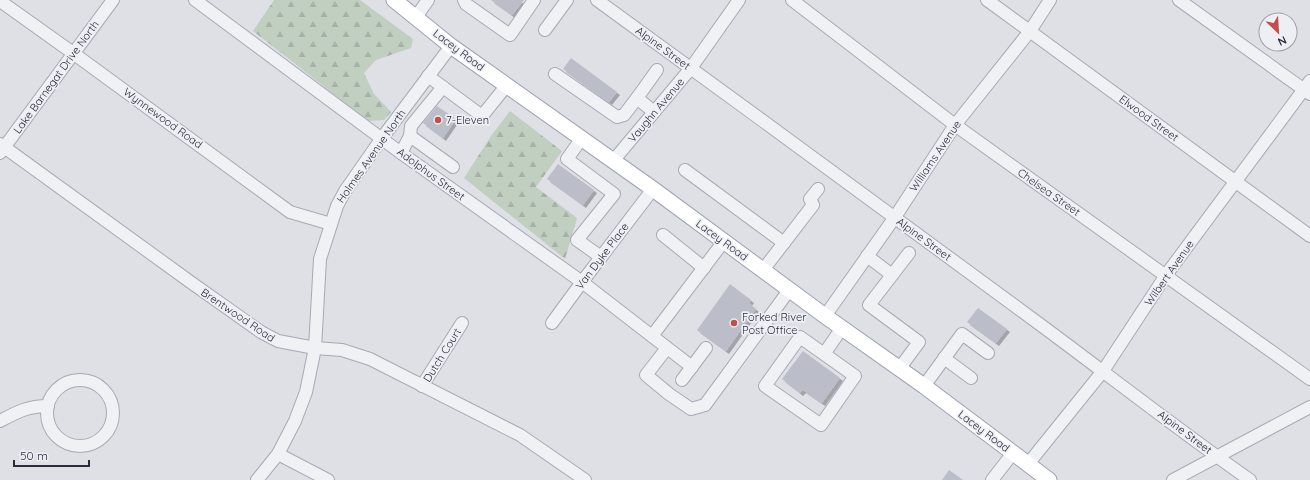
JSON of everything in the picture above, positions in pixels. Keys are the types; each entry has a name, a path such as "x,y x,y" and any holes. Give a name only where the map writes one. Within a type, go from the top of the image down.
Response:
{"main road":[{"name":"Lacey Road","path":"394,0 451,46 653,189 790,289 824,316 924,386 1049,480"}],"street":[{"name":"Lake Barnegat Drive North","path":"1,148 113,0"},
{"name":"Adolphus Street","path":"195,0 401,153 582,282 692,367"},
{"path":"416,17 428,0"},
{"path":"464,0 466,4 510,35 534,0"},
{"path":"545,30 567,0"},
{"name":"Alpine Street","path":"597,0 1250,480"},
{"name":"Vaughn Avenue","path":"613,160 690,68 740,0"},
{"name":"Chelsea Street","path":"792,0 955,125 1310,379"},
{"name":"Elwood Street","path":"987,0 1310,236"},
{"name":"Williams Avenue","path":"824,316 895,218 955,125 1030,31 1050,0"},
{"path":"1179,0 1308,88"},
{"name":"Wynnewood Road","path":"0,1 290,212 331,224"},
{"name":"Holmes Avenue North","path":"257,480 278,454 295,421 306,392 315,348 320,259 337,206 345,191 382,138 451,46"},
{"path":"555,74 617,117 624,115 657,70"},
{"path":"428,76 482,116 506,84"},
{"path":"401,153 410,136 411,126 443,86"},
{"name":"Wilbert Avenue","path":"1028,464 1103,371 1166,275 1308,88"},
{"path":"637,98 654,112"},
{"path":"410,136 453,167"},
{"path":"582,138 567,160 614,194 577,240 601,258"},
{"name":"Brentwood Road","path":"1,148 261,332 278,342 315,348 342,350 370,359 520,435 585,480"},
{"path":"686,170 784,243"},
{"name":"Van Dyke Place","path":"552,323 653,189"},
{"path":"764,270 813,205 810,199 818,189"},
{"path":"663,235 704,268"},
{"path":"652,336 724,241"},
{"path":"899,369 919,342 869,305 909,253"},
{"path":"867,256 892,275"},
{"path":"667,348 646,376 691,409 705,406 790,289"},
{"name":"Dutch Court","path":"422,386 462,323"},
{"path":"824,354 842,328"},
{"path":"924,386 962,334 988,353"},
{"path":"800,337 824,354 855,376 821,425 765,386 800,337"},
{"path":"682,380 706,348"},
{"path":"944,358 971,378"},
{"path":"76,380 86,381 96,384 110,399 112,410 111,422 107,432 99,440 88,445 77,446 66,443 57,437 50,428 47,417 48,406 51,396 58,388 66,383 76,380"},
{"path":"0,421 23,409 36,406 48,406"},
{"path":"1173,480 1186,477 1217,457 1310,407"},
{"path":"992,480 1013,453"},
{"path":"278,454 328,480"}],"green space":[{"path":"274,0 360,0 413,39 411,48 376,60 364,73 374,94 391,112 384,120 368,121 253,31"},
{"path":"510,111 562,151 536,187 577,218 565,259 464,178 491,136"}],"building":[{"path":"491,0 524,0 512,15"},
{"path":"571,58 617,92 609,102 563,69"},
{"name":"7-Eleven","path":"437,106 456,119 443,138 423,123"},
{"path":"558,164 594,190 583,205 547,179"},
{"path":"730,284 751,300 749,303 756,309 726,351 697,330"},
{"path":"978,308 1007,329 996,343 967,322"},
{"path":"803,351 840,378 822,403 803,390 800,393 782,379"},
{"path":"949,470 963,480 942,480"}],"place":[{"name":"7-Eleven","path":"438,120"},
{"name":"Forked River Post Office","path":"734,323"}]}
